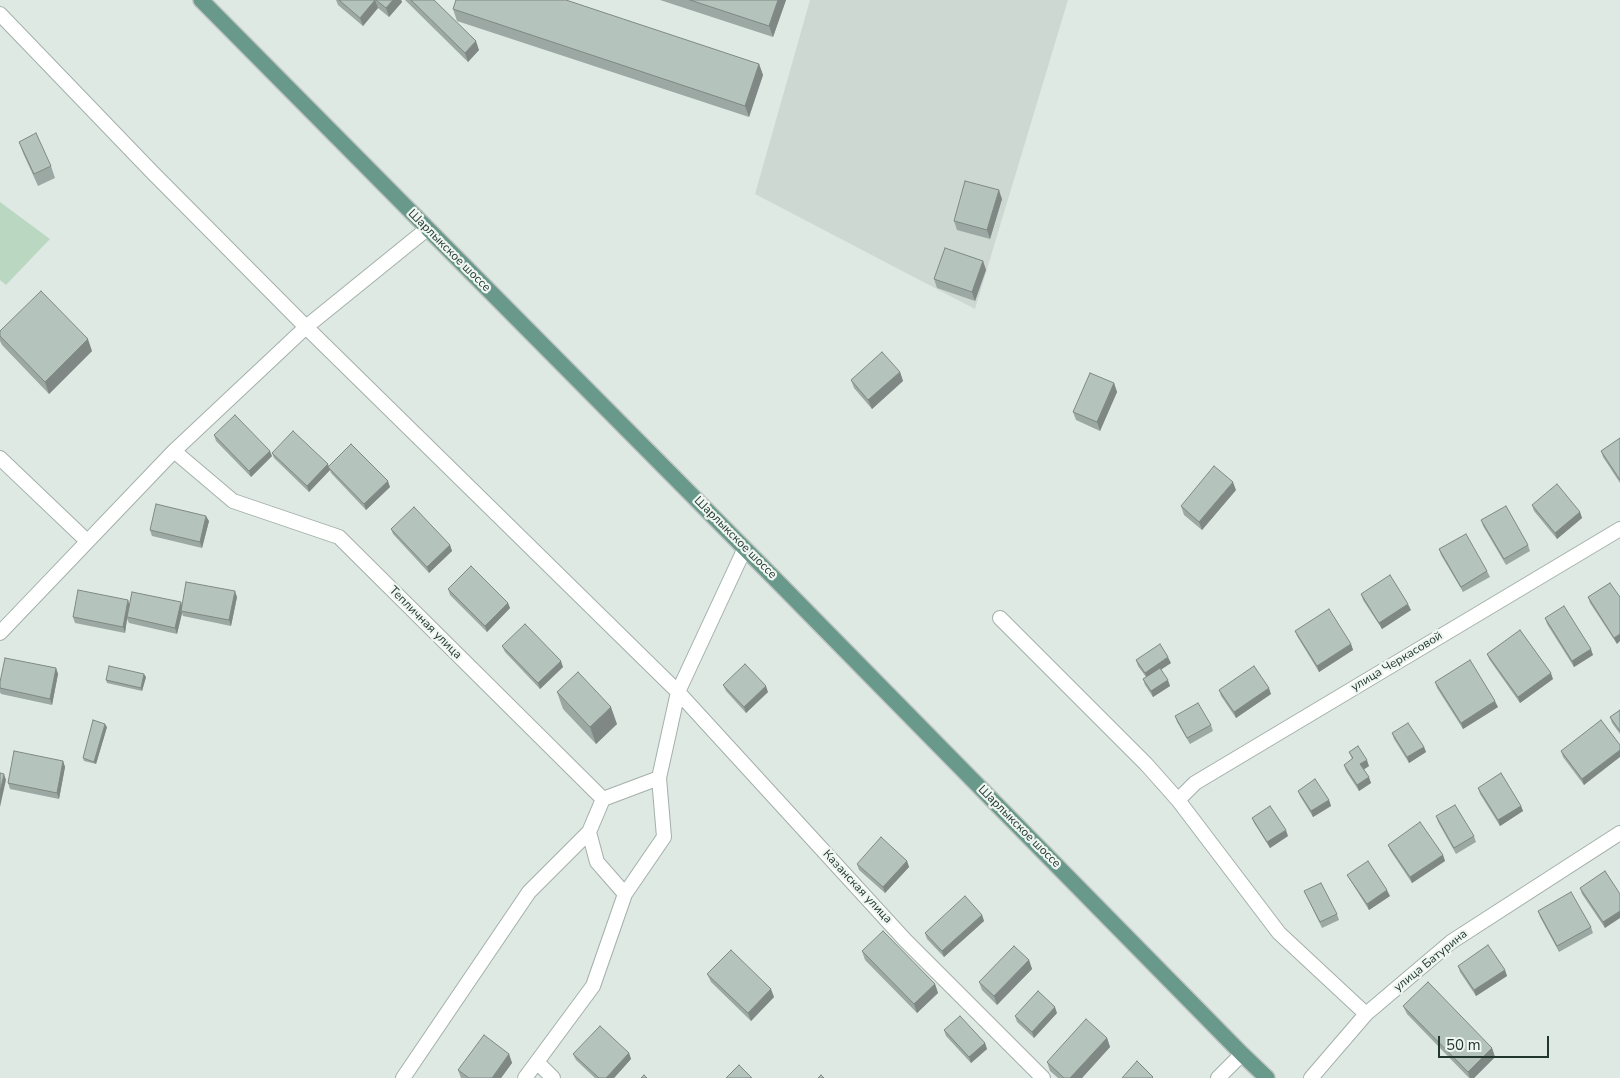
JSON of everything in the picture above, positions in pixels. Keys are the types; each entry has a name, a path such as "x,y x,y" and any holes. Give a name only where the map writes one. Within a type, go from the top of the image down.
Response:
{"main road":[{"name":"Шарлыкское шоссе","path":"201,0 1267,1078"}],"street":[{"name":"Казанская улица","path":"0,14 146,166 306,327 678,692 906,940 1043,1078"},
{"path":"0,633 174,451 306,327 428,229"},
{"name":"Тепличная улица","path":"174,451 233,501 339,537 604,800"},
{"path":"0,458 87,541"},
{"name":"улица Черкасовой","path":"1178,800 1195,783 1620,529"},
{"path":"525,1078 592,986 625,894 664,837 659,778 678,692 745,548"},
{"path":"1000,618 1146,764 1178,800 1279,933 1366,1014"},
{"path":"403,1078 529,892 589,832 604,800 659,778"},
{"path":"589,832 597,862 625,894"},
{"name":"улица Батурина","path":"1311,1078 1366,1014 1451,942 1620,833"},
{"path":"1218,1078 1242,1054"},
{"path":"537,1062 553,1078"}],"shaded area":[{"path":"810,0 1068,0 975,309 755,194"}],"green space":[{"path":"0,202 50,239 6,285 0,280"}],"building":[{"path":"339,0 375,0 360,18"},
{"path":"376,0 393,0 386,8"},
{"path":"411,0 434,0 476,41 465,53"},
{"path":"456,0 566,0 759,64 745,106 453,9"},
{"path":"690,0 778,0 769,26"},
{"path":"36,133 51,166 34,174 19,142"},
{"path":"965,181 999,190 987,230 954,221"},
{"path":"945,248 983,261 972,292 934,279"},
{"path":"41,291 88,339 45,382 0,336 0,331"},
{"path":"882,352 900,372 868,400 851,380"},
{"path":"1090,373 1114,383 1097,422 1073,412"},
{"path":"235,415 270,451 249,471 214,435"},
{"path":"293,431 328,464 307,486 272,453"},
{"path":"1620,438 1620,480 1601,451"},
{"path":"351,444 388,481 364,504 328,467"},
{"path":"1214,466 1233,482 1199,522 1181,506"},
{"path":"1557,484 1580,512 1555,533 1532,505"},
{"path":"156,504 206,516 200,542 150,530"},
{"path":"1506,506 1528,545 1504,559 1481,520"},
{"path":"414,507 450,545 427,567 391,529"},
{"path":"1466,534 1487,571 1461,587 1439,549"},
{"path":"471,566 508,603 485,626 448,589"},
{"path":"1390,575 1408,604 1379,623 1361,594"},
{"path":"186,582 235,591 229,620 181,611"},
{"path":"1610,583 1620,597 1620,634 1614,638 1588,597"},
{"path":"78,590 128,600 123,627 73,617"},
{"path":"132,592 181,602 175,628 127,617"},
{"path":"1564,606 1591,649 1572,661 1545,618"},
{"path":"1329,609 1351,644 1317,666 1295,631"},
{"path":"525,624 561,661 538,683 502,646"},
{"path":"1520,630 1551,673 1518,697 1487,654"},
{"path":"1160,644 1168,657 1145,673 1136,660"},
{"path":"5,658 56,668 50,699 0,688"},
{"path":"1470,660 1495,701 1461,723 1435,682"},
{"path":"745,664 766,686 744,707 723,685"},
{"path":"109,666 144,674 141,688 106,680"},
{"path":"1254,666 1269,688 1234,712 1219,690"},
{"path":"1160,668 1168,680 1151,691 1143,679"},
{"path":"578,672 611,707 590,727 557,692"},
{"path":"1198,703 1211,725 1187,738 1175,716"},
{"path":"1620,710 1620,731 1610,717"},
{"path":"93,720 105,724 94,762 83,758"},
{"path":"1601,720 1620,745 1620,750 1582,779 1561,751"},
{"path":"1408,723 1424,747 1407,757 1392,733"},
{"path":"1358,746 1367,760 1360,764 1369,777 1357,785 1344,765 1353,758 1349,752"},
{"path":"14,751 63,761 57,793 8,783"},
{"path":"0,773 4,774 0,792"},
{"path":"1501,773 1521,806 1498,820 1478,788"},
{"path":"1315,779 1329,800 1311,811 1298,791"},
{"path":"1455,805 1474,836 1454,848 1436,816"},
{"path":"1270,806 1286,830 1267,842 1252,818"},
{"path":"1420,822 1443,855 1410,877 1388,845"},
{"path":"881,837 907,861 883,887 857,864"},
{"path":"1368,861 1387,890 1367,904 1347,875"},
{"path":"1605,871 1620,894 1620,911 1603,922 1580,888"},
{"path":"1321,883 1337,914 1320,922 1304,891"},
{"path":"1571,892 1591,927 1557,946 1538,911"},
{"path":"965,896 982,915 942,951 925,933"},
{"path":"883,931 935,984 914,1004 862,951"},
{"path":"1488,945 1505,970 1474,990 1458,966"},
{"path":"1014,946 1029,960 994,996 979,982"},
{"path":"731,950 771,989 748,1013 707,974"},
{"path":"1428,982 1492,1048 1468,1072 1403,1006"},
{"path":"1038,991 1055,1007 1032,1032 1015,1016"},
{"path":"960,1016 985,1043 969,1057 944,1030"},
{"path":"1086,1019 1107,1038 1070,1078 1064,1078 1047,1062"},
{"path":"600,1026 629,1053 606,1078 599,1078 573,1054"},
{"path":"484,1035 509,1054 492,1078 469,1078 458,1070"},
{"path":"1137,1061 1153,1077 1122,1078"},
{"path":"739,1065 752,1078 726,1078"}]}
